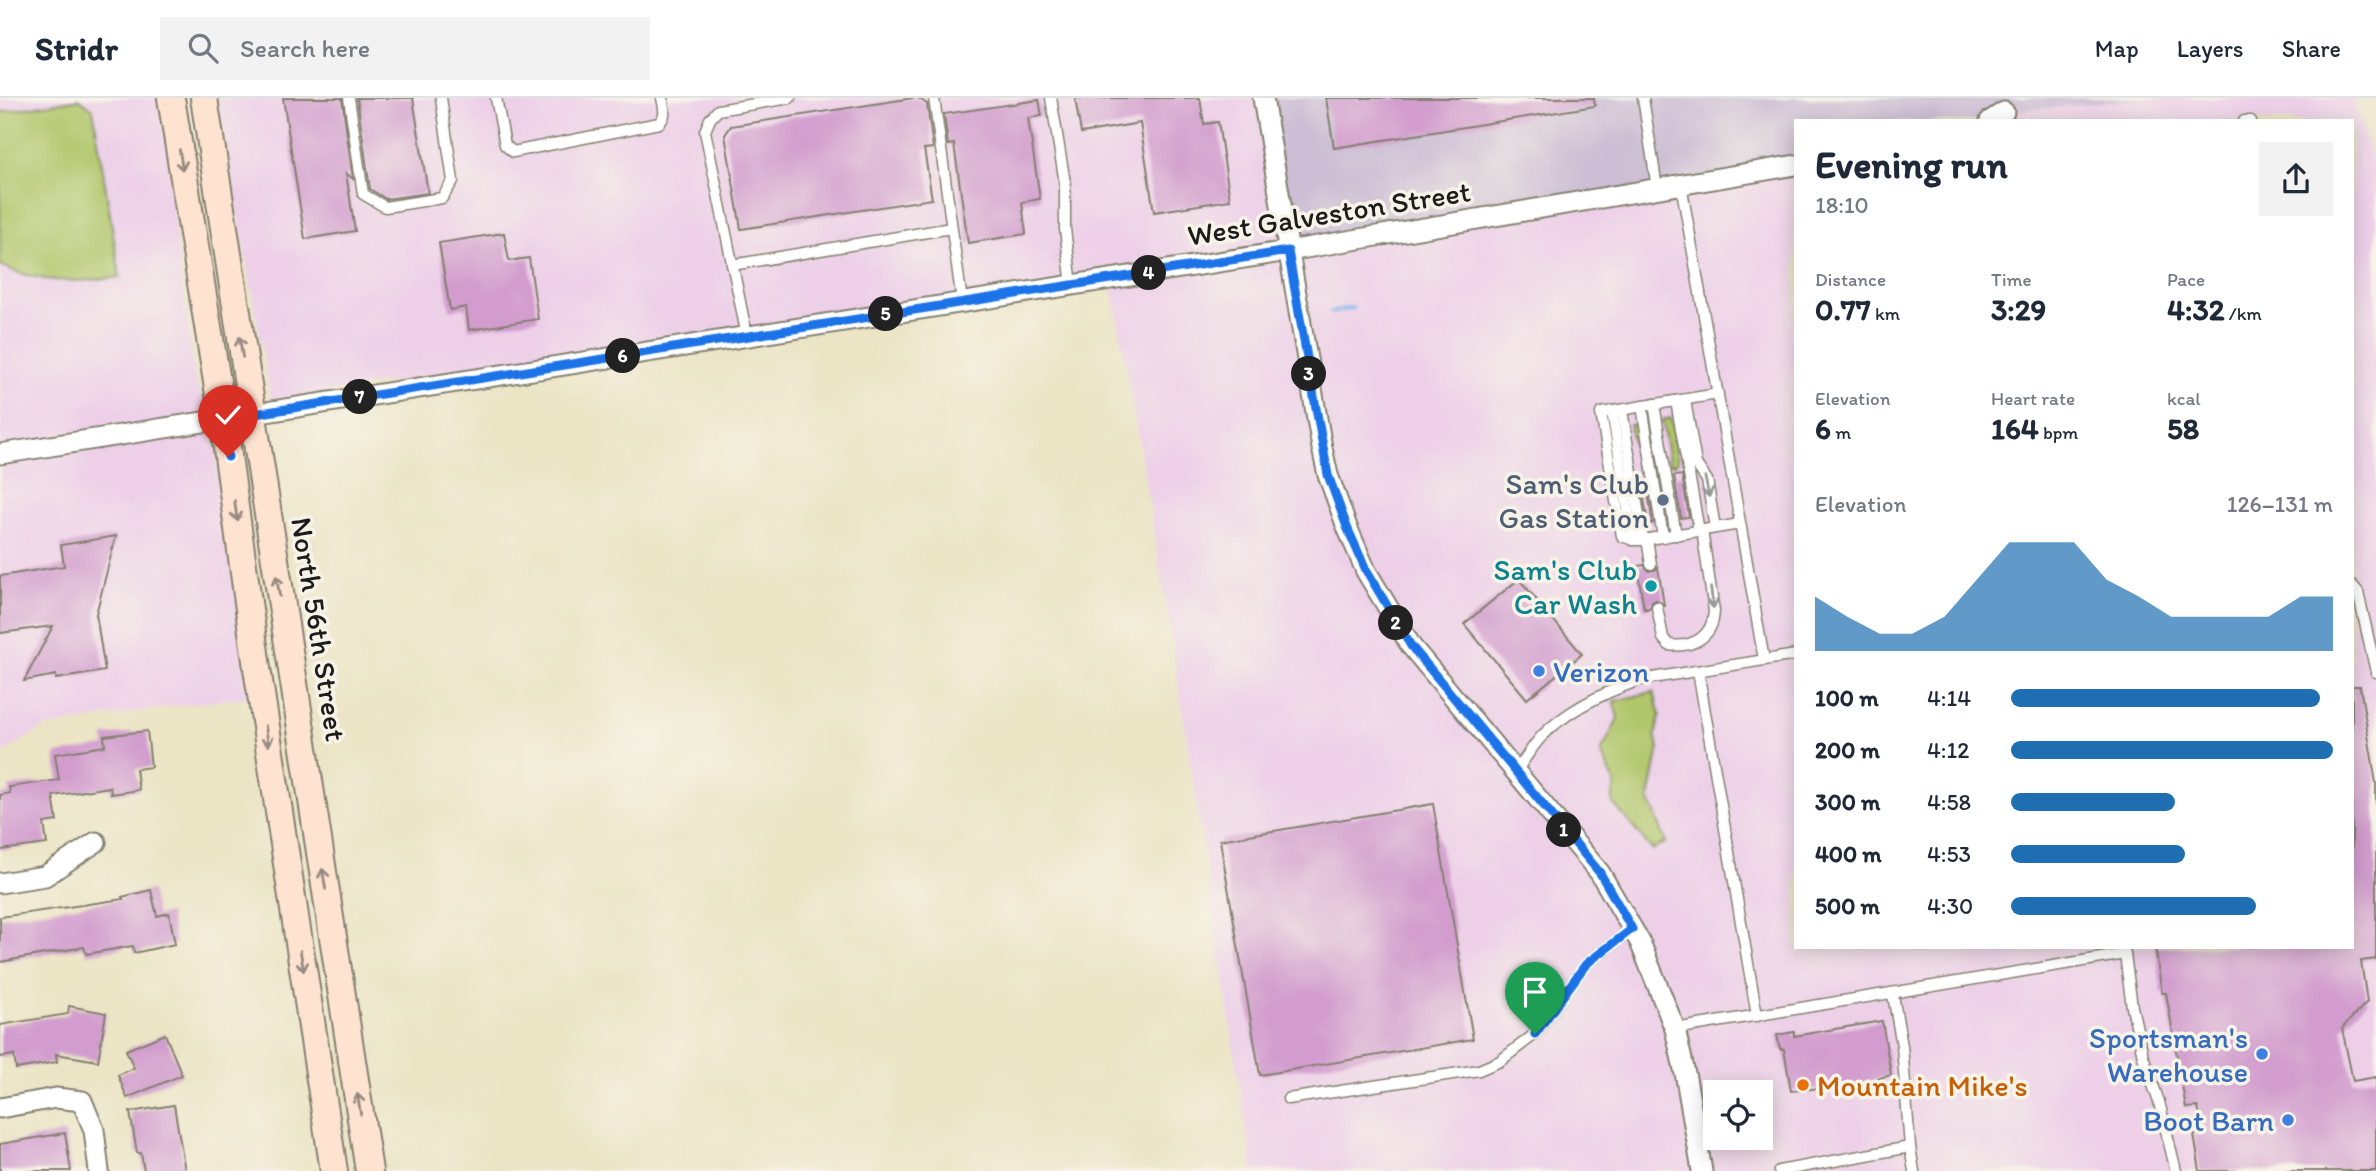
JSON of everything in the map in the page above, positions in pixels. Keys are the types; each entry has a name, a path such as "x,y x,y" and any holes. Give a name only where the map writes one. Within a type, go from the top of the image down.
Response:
{"main road":[{"path":"171,98 223,419 257,668 334,1171"},
{"name":"North 56th Street","path":"204,98 369,1171"}],"street":[{"path":"1263,98 1322,448 1328,475 1361,560 1411,646 1600,873 1640,942 1675,1029 1702,1171"},
{"name":"West Galveston Street","path":"0,454 1288,251 1794,165"},
{"path":"0,883 45,876 96,842"},
{"path":"0,1108 57,1098 82,1101 94,1130 99,1171"}],"lane":[{"path":"349,98 363,194 385,207 442,198 453,181 441,98"},
{"path":"496,98 505,145 513,152 659,123 664,119 665,112 662,98"},
{"path":"747,336 706,125 718,110 790,98"},
{"path":"933,98 962,302"},
{"path":"1051,98 1065,183 1066,229 1072,285"},
{"path":"1643,98 1657,188"},
{"path":"1681,184 1764,660"},
{"path":"732,265 951,228"},
{"path":"1718,394 1601,413 1612,481 1622,536 1641,540 1740,524"},
{"path":"1681,400 1696,464 1707,480 1715,528"},
{"path":"1657,607 1663,638 1669,645 1689,645 1703,638 1713,622 1714,611 1681,400"},
{"path":"1654,404 1676,535"},
{"path":"1642,406 1663,537"},
{"path":"1617,411 1641,540 1651,564"},
{"path":"2354,590 2376,672"},
{"path":"1516,772 1541,737 1571,713 1616,688 1640,680 1794,655"},
{"path":"1698,671 1757,1016"},
{"path":"1288,1099 1446,1076 1491,1066 1535,1034 1586,964 1632,929"},
{"path":"1675,1029 1893,995 2125,951 2132,1007 2143,1056 2159,1102 2176,1171"},
{"path":"1893,995 1902,1046 1914,1171"},
{"path":"1779,1171 1910,1147"}],"shaded area":[{"path":"0,98 163,98 176,235 195,380 209,417 222,477 253,696 45,727 0,754"},
{"path":"217,98 1263,98 1794,165 1794,949 2354,949 2354,119 1993,119 2004,112 2150,98 2354,98 2373,166 2376,187 2376,1171 1253,1171 1166,604 1111,279 1171,268 271,400"},
{"path":"1263,98 2150,98 2004,112 1993,119 1794,119 1794,165 1288,251"}],"green space":[{"path":"80,99 93,109 120,277 89,280 44,279 0,265 0,112"},
{"path":"1671,418 1678,461 1674,465 1669,463 1662,420"},
{"path":"1640,424 1646,467 1642,471 1637,469 1630,425"},
{"path":"1654,692 1660,716 1655,736 1659,748 1649,798 1666,842 1652,850 1612,802 1615,784 1601,752 1618,719 1614,701"}],"building":[{"path":"283,98 342,98 353,179 346,173 355,231 305,239"},
{"path":"357,98 413,98 428,193 386,199 370,189"},
{"path":"913,98 927,104 933,148 924,149 932,199 741,229 725,135 731,126"},
{"path":"1075,98 1200,98 1204,124 1218,122 1230,200 1154,212 1140,123 1081,133"},
{"path":"1326,98 1594,98 1595,106 1334,148"},
{"path":"1039,100 1042,116 1028,118 1040,199 1022,202 1026,234 968,243 954,144 948,145 944,114"},
{"path":"504,233 509,261 529,258 538,319 469,330 466,307 450,310 439,243"},
{"path":"1682,475 1689,517 1681,518 1674,476"},
{"path":"1641,481 1646,481 1653,523 1648,523"},
{"path":"116,536 96,614 105,671 24,681 53,626 0,633 0,576 64,566 61,545"},
{"name":"Sam's Club Car Wash","path":"1644,565 1649,571 1658,567 1664,605 1656,600 1650,608 1644,609 1637,566"},
{"path":"1519,579 1582,654 1527,699 1464,624"},
{"path":"2354,686 2360,686 2376,783 2376,959 2361,961 2367,1002 2342,1028 2353,1081 2376,1077 2376,1171 2200,1171 2194,1135 2203,1133 2198,1107 2186,1108 2166,993 2162,993 2155,949 2354,949"},
{"path":"147,731 151,767 136,769 139,790 111,794 110,787 53,796 57,821 44,823 47,844 0,850 0,795 10,793 9,787 59,780 55,754 105,746 104,736"},
{"path":"1433,804 1473,1039 1260,1075 1220,840"},
{"path":"151,890 157,916 169,913 175,944 134,953 133,946 86,954 84,947 0,962 0,917 123,899 122,897"},
{"path":"69,1006 106,1013 98,1061 56,1054 57,1062 16,1069 14,1055 0,1057 0,1025 68,1014"},
{"path":"1882,1021 1891,1075 1854,1085 1791,1091 1784,1049 1780,1049 1777,1035 1794,1032 1794,1036"},
{"path":"165,1034 182,1075 127,1098 118,1075 134,1068 126,1050"},
{"path":"174,1105 185,1171 144,1171 141,1153 137,1153 130,1112"},
{"path":"65,1133 71,1171 0,1171 0,1144"}],"waterway":[{"path":"1332,312 1352,308"}],"place":[{"name":"Sam's Club Gas Station","path":"1663,500"},
{"name":"Sam's Club Car Wash","path":"1651,586"},
{"name":"Verizon","path":"1539,671"},
{"name":"Sportsman's Warehouse","path":"2262,1054"},
{"name":"Mountain Mike's","path":"1803,1085"},
{"name":"Boot Barn","path":"2288,1120"}],"route":[{"path":"228,457 223,419 1288,251 1328,475 1366,570 1411,646 1600,873 1632,929 1586,964 1535,1034"}]}
